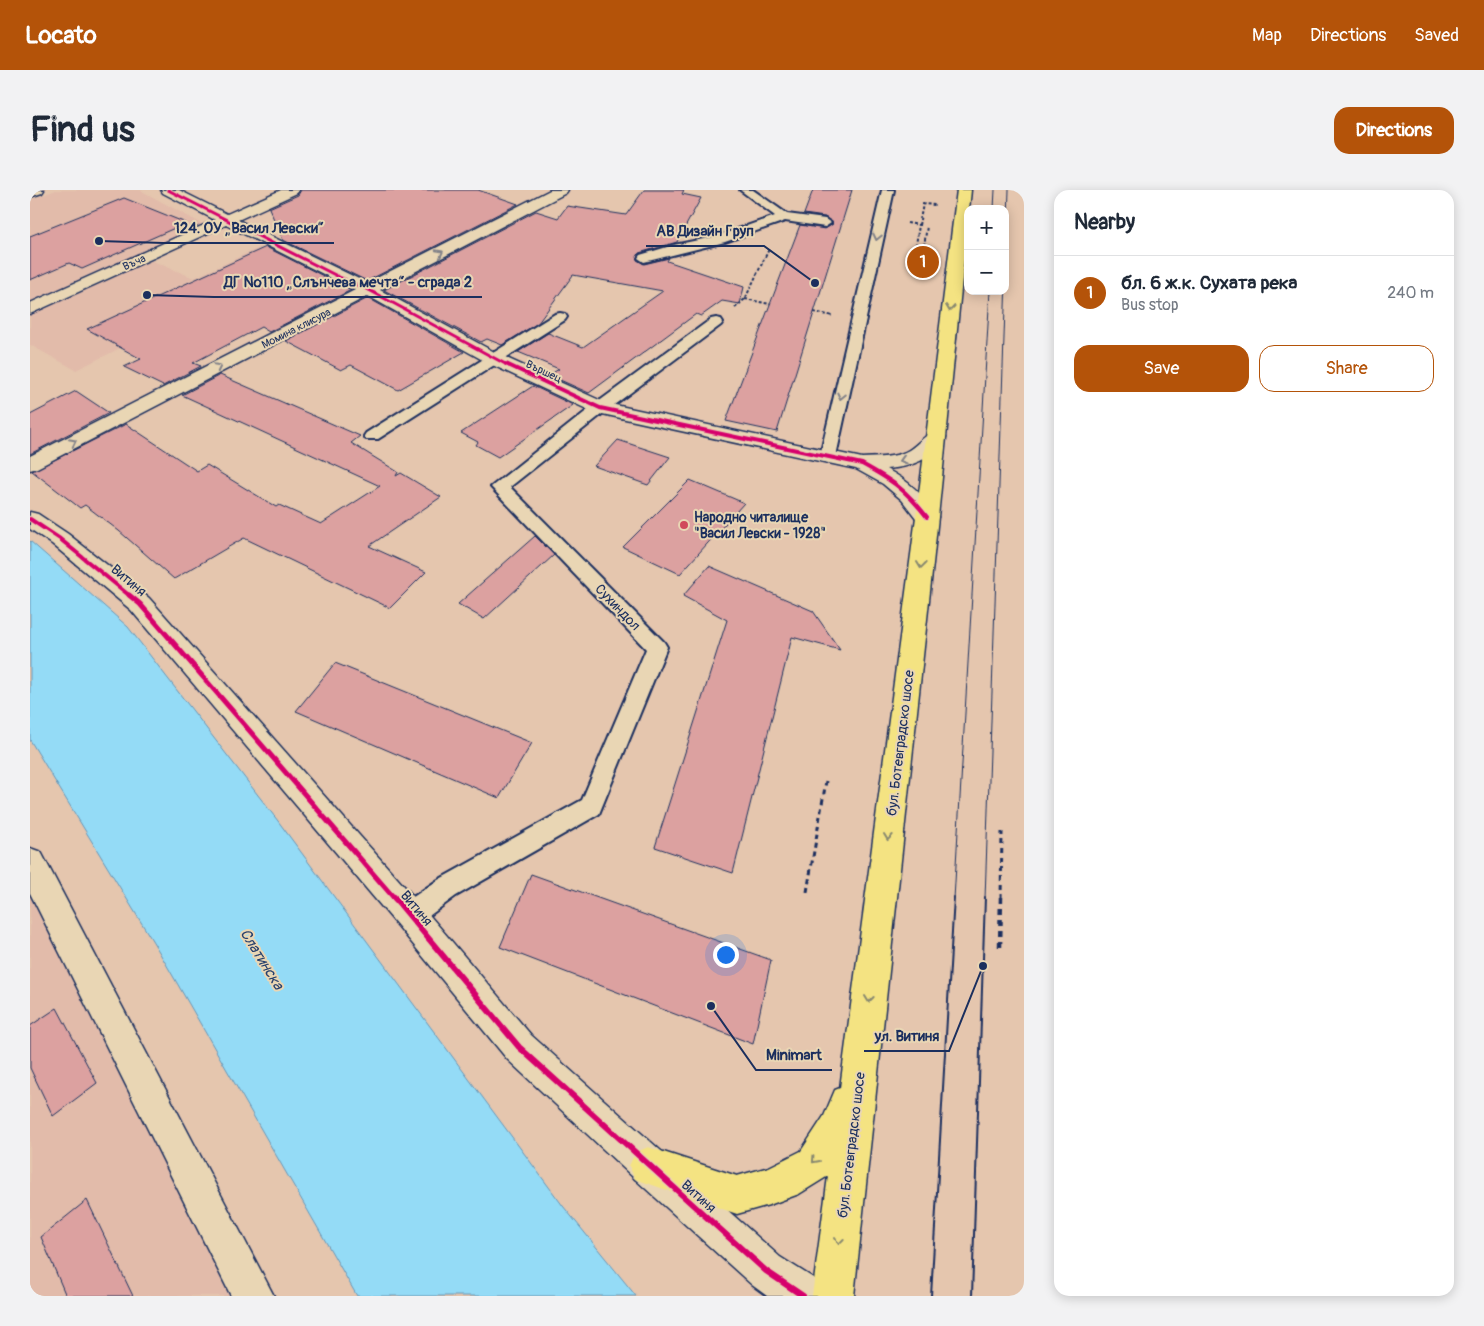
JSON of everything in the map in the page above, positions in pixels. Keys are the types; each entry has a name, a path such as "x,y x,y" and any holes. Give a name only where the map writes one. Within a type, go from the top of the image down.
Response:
{"main road":[{"name":"бул. Ботевградско шосе","path":"833,1296 927,517 964,190"},
{"path":"648,1166 738,1195 785,1180 814,1164 837,1130 860,1071"}],"street":[{"path":"30,193 37,190"},
{"name":"Вършец","path":"168,190 341,278 369,290 494,359 600,408 862,464 890,479 910,495 927,517"},
{"name":"Въча","path":"30,309 292,190"},
{"name":"Момина клисура","path":"30,464 561,190"},
{"name":"Вършец","path":"862,464 905,462 919,453 936,437"},
{"name":"Витиня","path":"30,519 60,539 140,604 409,915 519,1046 648,1166 766,1271 804,1296"},
{"path":"30,862 253,1296"}],"lane":[{"path":"746,190 784,216 825,223"},
{"path":"828,456 888,190"},
{"path":"644,258 674,248 721,239 784,216"},
{"path":"372,436 560,317"},
{"name":"Сухиндол","path":"409,915 447,888 591,807 657,647 500,487 600,408 716,322"}],"path":[{"path":"919,225 923,204 939,206"},
{"path":"716,322 745,299 784,216"},
{"path":"923,253 927,226"},
{"path":"745,299 770,304"},
{"path":"814,312 838,317"},
{"path":"807,892 826,782"},
{"path":"1000,947 1002,832"}],"shaded area":[{"path":"56,190 140,190 204,225 30,303 30,200"},
{"path":"260,247 292,263 76,370 30,345 30,313 148,259 194,278"},
{"path":"30,862 253,1296 30,1296"}],"water":[{"name":"Слатинска","path":"30,541 128,627 278,821 563,1206 636,1296 357,1296 158,950 30,740"}],"building":[{"path":"301,190 478,190 518,204 367,281 283,240 269,208 298,195"},
{"path":"644,190 684,190 682,194 701,198 677,242 639,253 637,260 644,264 669,258 667,261 744,287 740,304 722,301 701,316 696,314 589,393 549,375 559,369 518,352 548,333 583,347 663,291 573,275 538,323 502,345 487,339 481,342 384,290 536,211 558,218 567,206 626,215"},
{"path":"813,190 852,190 777,432 726,421 800,225 825,229 833,224 825,217 804,214"},
{"path":"124,198 186,223 82,269 69,263 30,280 30,236"},
{"path":"266,247 351,290 269,332 261,327 193,363 201,366 163,386 124,367 141,359 87,329"},
{"path":"368,298 464,352 398,390 351,365 341,370 286,341"},
{"path":"220,375 360,436 351,443 398,472 396,476 401,473 441,497 369,546 426,572 390,608 244,538 174,579 119,531 85,505 80,508 32,471 126,424 197,471 207,465 276,507 279,505 321,524 380,486 182,395"},
{"path":"533,386 573,405 498,457 476,445 478,442 461,433"},
{"path":"76,391 109,413 30,454 30,415"},
{"path":"618,440 670,457 648,485 594,466"},
{"path":"690,480 744,503 680,574 623,547"},
{"path":"535,536 554,555 484,619 458,604"},
{"path":"709,566 813,611 840,650 792,637 733,873 655,847 727,620 683,596"},
{"path":"335,663 532,743 499,798 296,711"},
{"path":"531,874 771,960 753,1044 500,947"},
{"path":"57,1008 97,1083 53,1116 30,1068 30,1026"},
{"path":"87,1200 133,1296 66,1296 41,1237"}],"tram line":[{"path":"994,205 995,190"},
{"path":"985,899 1009,190"},
{"path":"954,899 990,295"},
{"path":"931,1296 954,897"},
{"path":"972,1296 985,897"}],"cycle path":[{"path":"168,190 341,278 369,290 494,359 600,408 862,464 890,479 910,495 927,517"},
{"path":"30,519 60,539 140,604 409,915 519,1047 766,1271 803,1296"}],"place":[{"name":"124. ОУ „Васил Левски“","path":"99,241"},
{"name":"бл. 6 ж.к. Сухата река","path":"923,262"},
{"name":"АВ Дизайн Груп","path":"815,283"},
{"name":"ДГ №110 „Слънчева мечта“ - сграда 2","path":"147,295"},
{"name":"Народно читалище \"Васил Левски - 1928\"","path":"684,525"},
{"name":"ул. Витиня","path":"983,966"},
{"name":"Minimart","path":"711,1006"}]}
